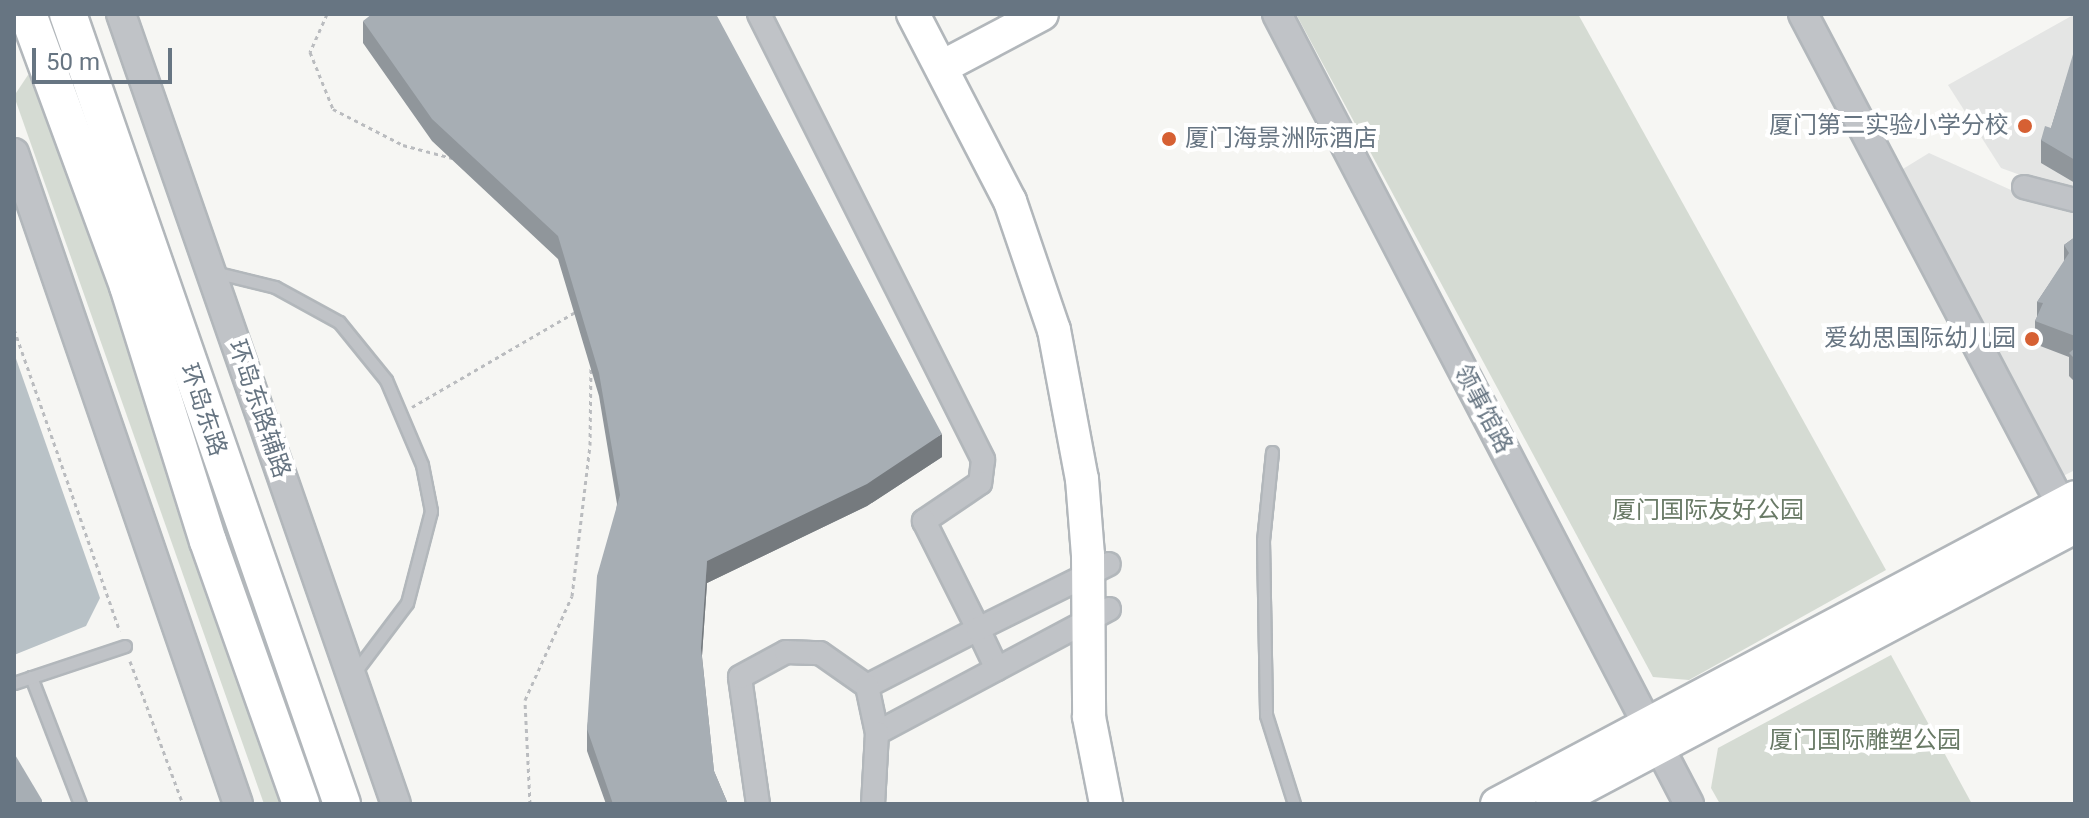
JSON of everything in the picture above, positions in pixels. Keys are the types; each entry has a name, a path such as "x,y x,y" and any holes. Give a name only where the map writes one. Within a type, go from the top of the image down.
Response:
{"main road":[{"name":"环岛东路","path":"28,14 128,286 208,541 301,804"},
{"name":"环岛东路","path":"68,14 342,804"},
{"path":"913,14 944,45 1010,201 1050,315 1076,429 1099,569 1099,615 1089,717 1106,804"},
{"path":"944,45 996,14"},
{"path":"944,45 1042,14"},
{"path":"1497,804 1654,736 2072,517"},
{"path":"1099,615 1109,715 1126,804"},
{"path":"1552,804 1654,736"}],"street":[{"name":"环岛东路辅路","path":"121,14 396,804"},
{"path":"759,14 983,460 980,483 924,521 997,669"},
{"name":"领事馆路","path":"1277,14 1689,804"},
{"path":"1803,14 2072,517"},
{"path":"14,153 238,804"},
{"path":"2024,187 2075,200"},
{"path":"867,686 1099,569"},
{"path":"877,733 1099,615"},
{"path":"758,804 740,677 786,652 820,653 867,686 877,733 873,804"}],"lane":[{"path":"212,272 275,287 339,322 386,380 422,465 431,511 407,603 352,676"},
{"path":"1272,452 1263,540 1266,715 1294,804"},
{"path":"14,683 125,646"},
{"path":"31,677 80,804"}],"path":[{"path":"327,14 310,52 333,109 403,145 459,160"},
{"path":"400,414 578,310"},
{"path":"14,329 183,804"},
{"path":"530,804 525,700 572,596 590,445 591,366"}],"shaded area":[{"name":"厦门第二实验小学分校","path":"2075,14 2075,195 2001,168 1948,85"},
{"name":"爱幼思国际幼儿园","path":"1929,153 2011,190 2075,209 2075,470 2063,476 1898,172"},
{"path":"14,353 100,598 86,626 14,655"}],"green space":[{"name":"厦门国际友好公园","path":"1296,14 1578,14 1886,570 1689,680 1653,677"},
{"path":"28,75 35,77 300,804 264,804 14,96"},
{"name":"厦门国际雕塑公园","path":"1891,655 1972,804 1720,804 1711,788 1718,748"}],"building":[{"path":"372,14 716,14 942,434 867,484 707,561 701,648 714,771 728,804 613,804 587,729 597,576 620,495 599,373 558,236 432,119 363,21"},
{"path":"2074,51 2075,160 2041,140 2045,126 2051,128"},
{"path":"2075,237 2075,336 2035,321 2043,303 2037,302 2069,253 2064,245"},
{"path":"14,753 42,800 42,804 14,804"}],"place":[{"name":"厦门第二实验小学分校","path":"2025,126"},
{"name":"厦门海景洲际酒店","path":"1169,139"},
{"name":"爱幼思国际幼儿园","path":"2032,339"}]}
